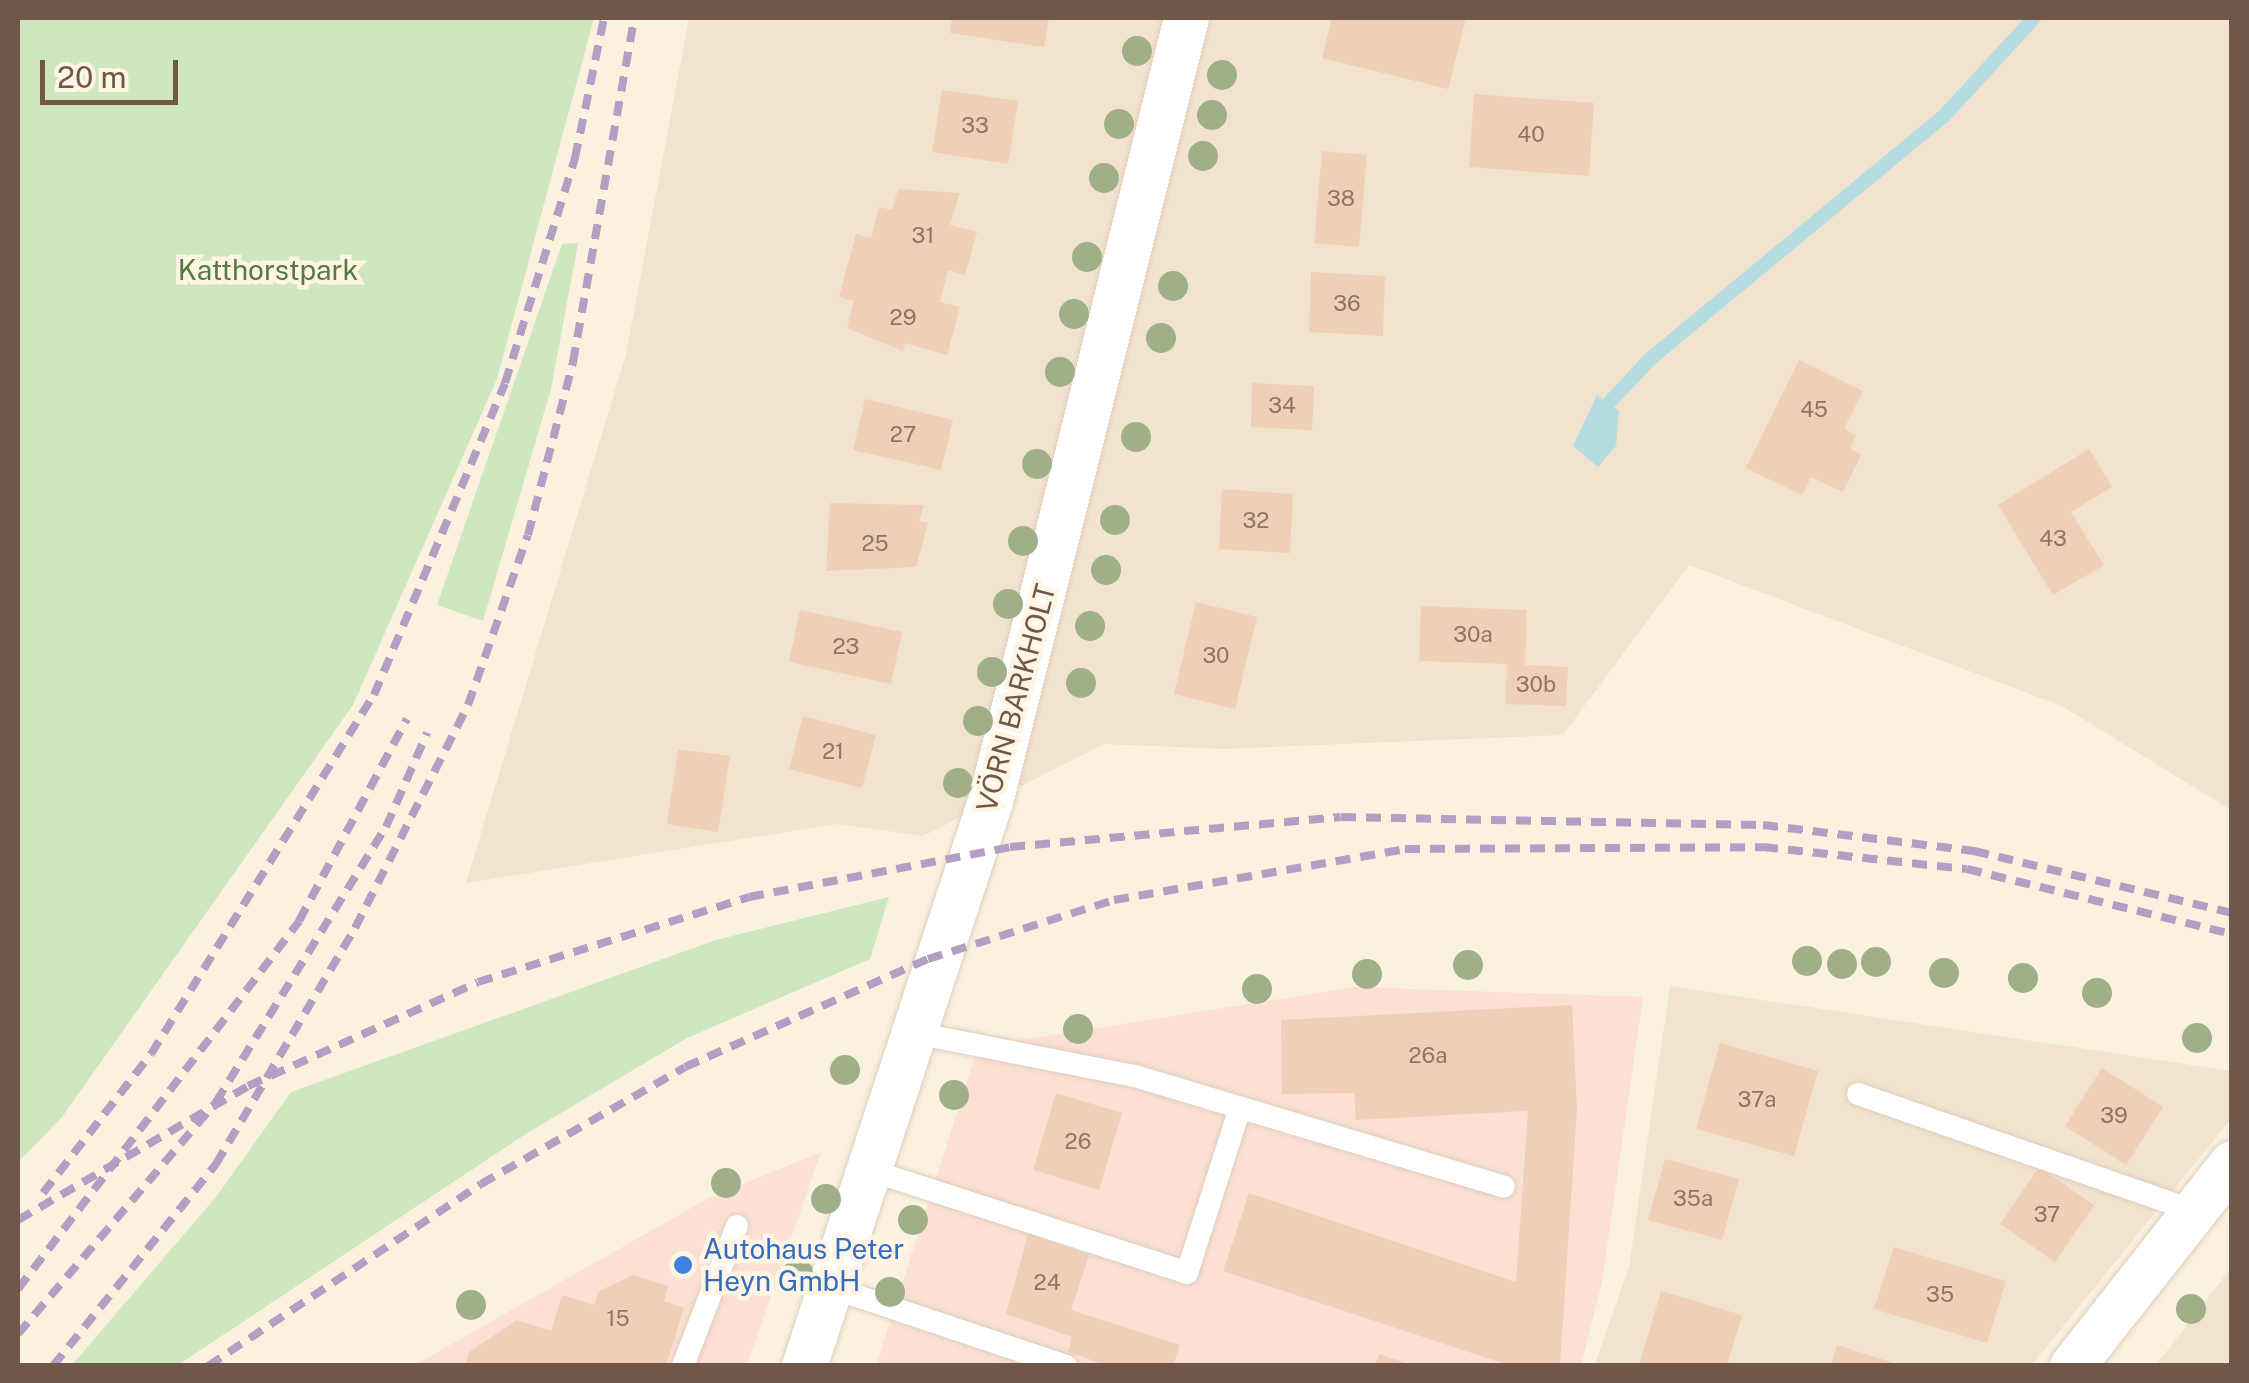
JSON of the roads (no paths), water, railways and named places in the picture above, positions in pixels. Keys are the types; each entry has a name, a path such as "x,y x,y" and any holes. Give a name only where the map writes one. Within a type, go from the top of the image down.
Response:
{"street":[{"name":"VÖRN BARKHOLT","path":"804,1366 991,798 1186,18"},
{"path":"2072,1366 2232,1164"}],"lane":[{"path":"915,1033 1135,1076 1504,1187"},
{"path":"1858,1094 2194,1211"},
{"path":"869,1170 1187,1273 1240,1108"},
{"path":"683,1366 737,1226"},
{"path":"830,1288 1066,1366"}],"water":[{"path":"1597,395 1619,411 1616,446 1598,467 1573,446"}],"waterway":[{"path":"1609,403 1650,359 1943,117 2034,18"}],"railway":[{"path":"43,1193 151,1054 374,695 505,383 575,158 604,18"},
{"path":"53,1366 216,1164 355,928 468,705 528,535 573,362 634,18"},
{"path":"18,1289 299,921 407,719"},
{"path":"18,1334 216,1102 386,827 427,733"},
{"path":"18,1220 248,1086 478,982 749,897 1010,847 1341,817 1763,825 1974,851 2232,913"},
{"path":"208,1366 481,1184 685,1067 928,959 1114,900 1405,849 1763,847 1967,869 2232,934"}],"place":[{"name":"Autohaus Peter Heyn GmbH","path":"683,1265"}],"park label":[{"name":"Katthorstpark","path":"268,270"}]}
